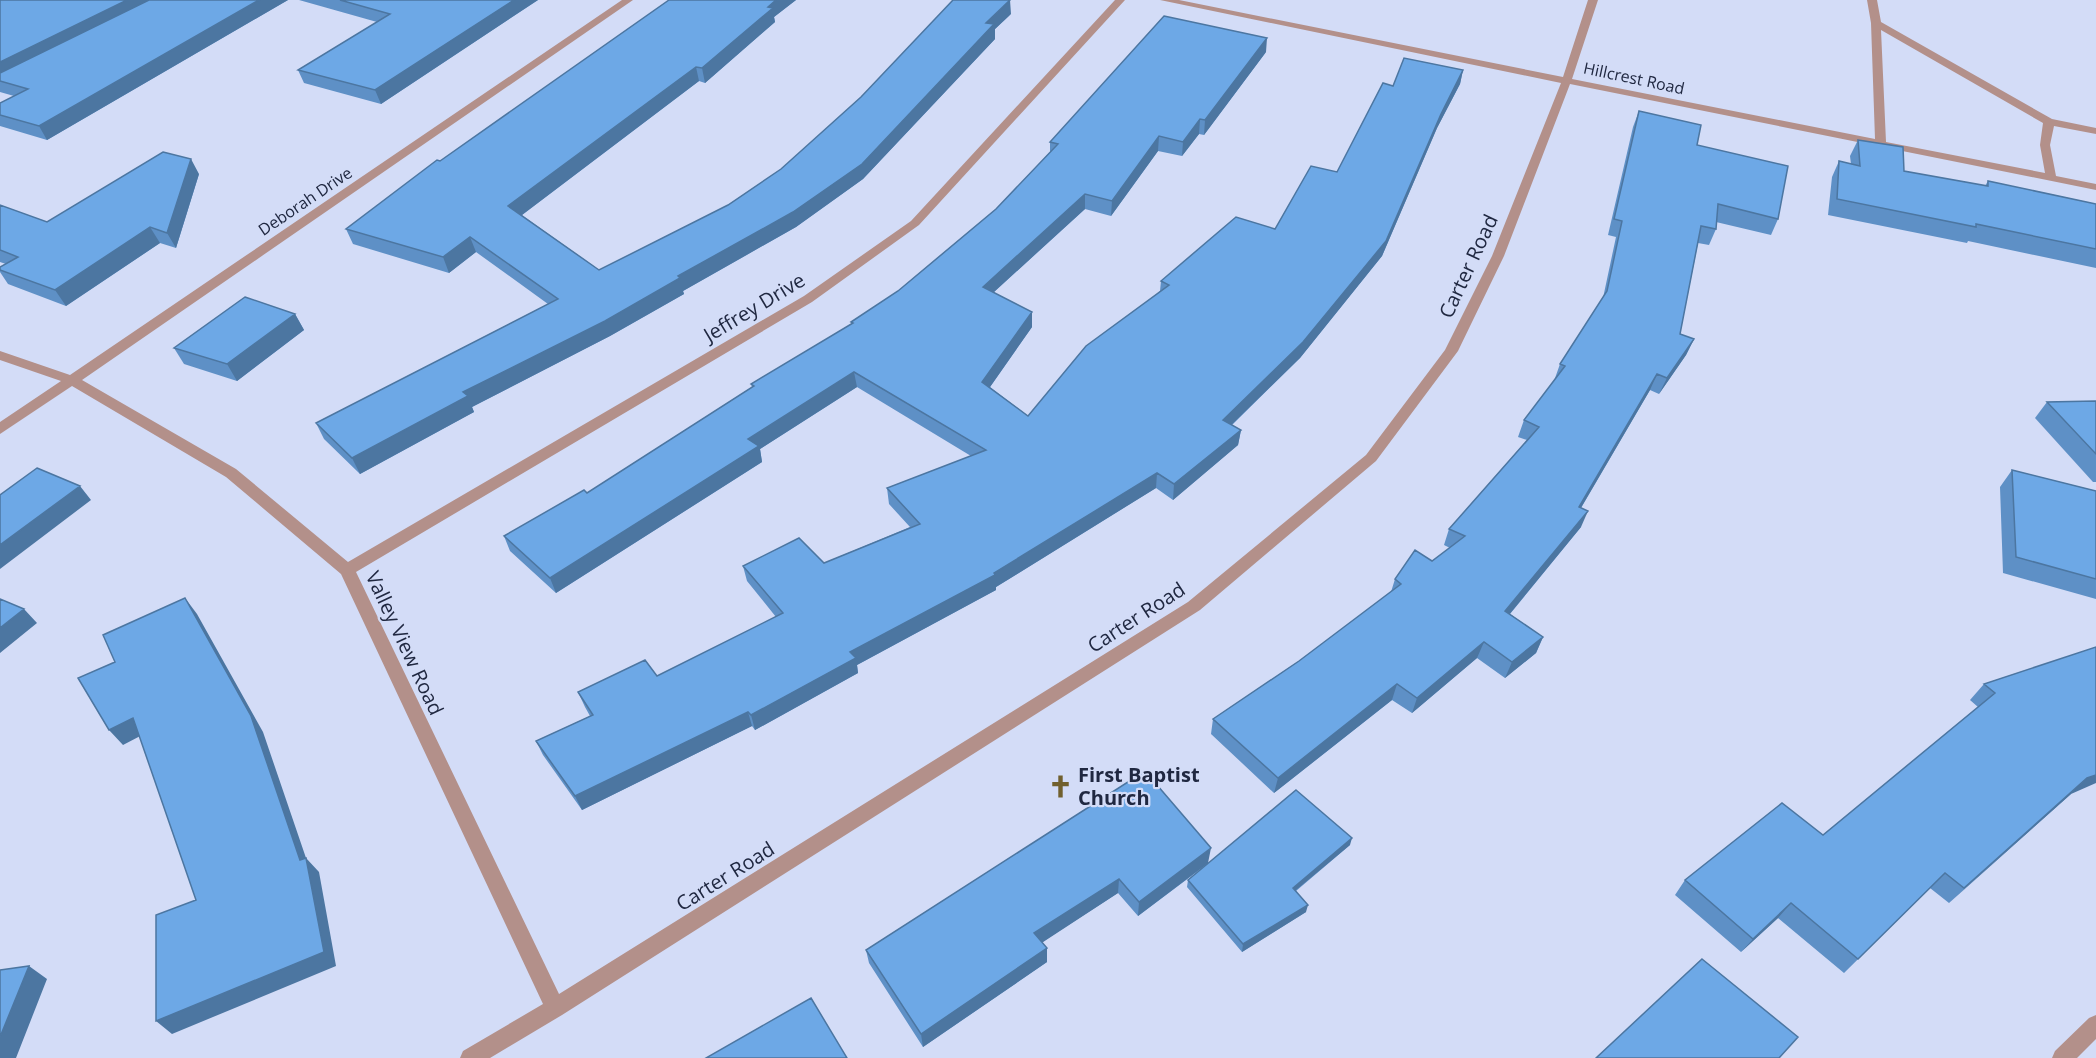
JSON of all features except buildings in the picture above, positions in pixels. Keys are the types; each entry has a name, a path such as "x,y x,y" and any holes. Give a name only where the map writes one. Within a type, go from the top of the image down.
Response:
{"street":[{"name":"Deborah Drive","path":"0,429 628,0"},
{"name":"Jeffrey Drive","path":"347,570 808,299 915,223 1120,0"},
{"name":"Hillcrest Road","path":"1165,0 2096,187"},
{"name":"Carter Road","path":"470,1058 555,1008 1194,606 1371,458 1451,351 1498,256 1567,80 1593,0"},
{"path":"1872,0 1876,23 1881,145"},
{"path":"1876,23 2049,122 2096,131"},
{"path":"2049,122 2045,145 2051,178"},
{"name":"Valley View Road","path":"0,355 72,380 231,473 347,570 555,1008"},
{"path":"2062,1058 2096,1025"}],"place":[{"name":"First Baptist Church","path":"1060,786"}]}
